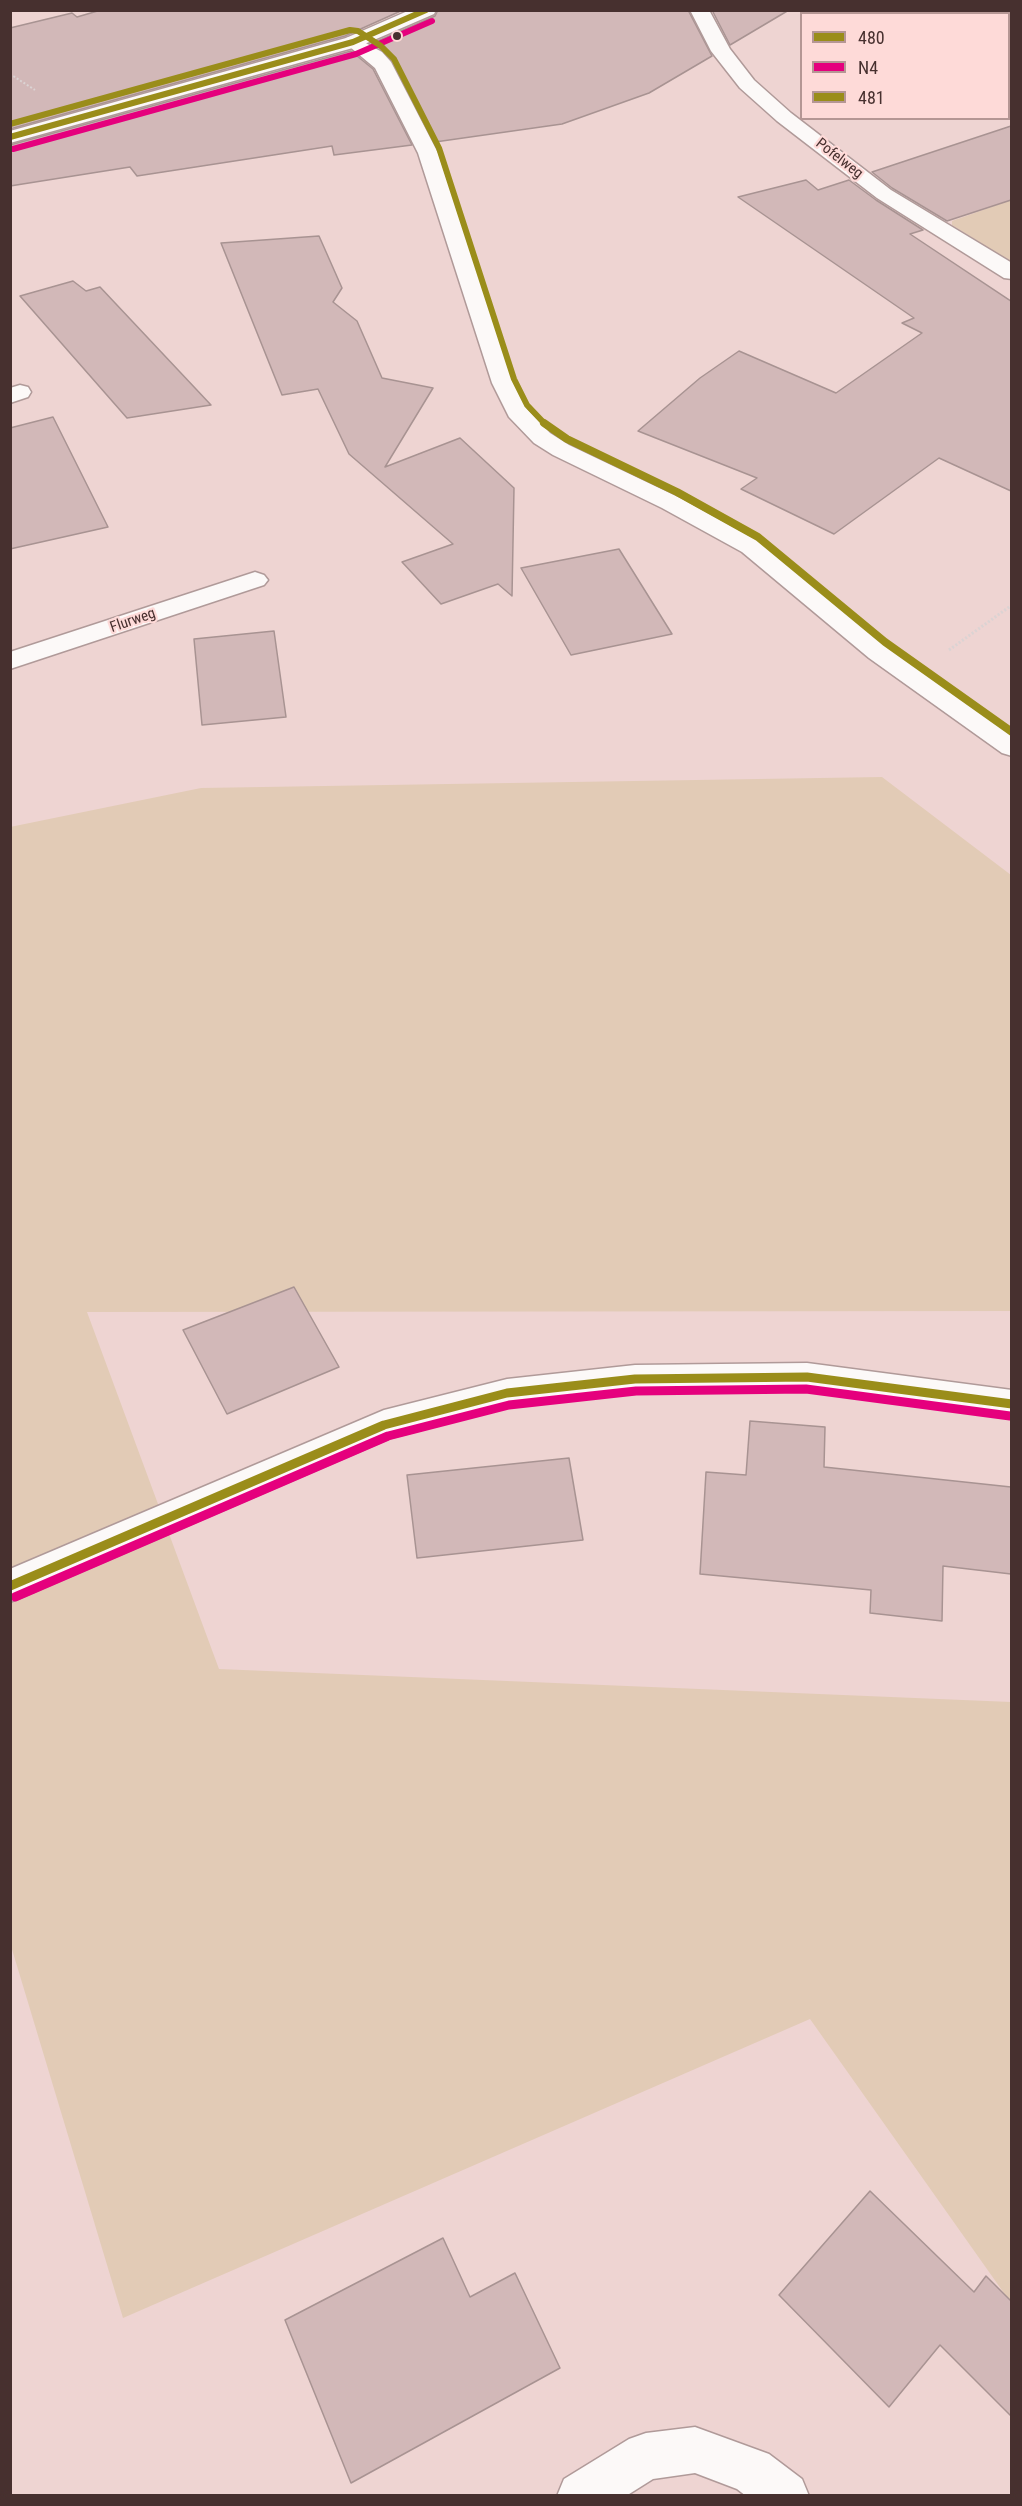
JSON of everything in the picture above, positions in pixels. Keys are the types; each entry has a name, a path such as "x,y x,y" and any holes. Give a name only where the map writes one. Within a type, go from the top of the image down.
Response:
{"street":[{"path":"10,137 353,42 427,10"},
{"name":"Pofelweg","path":"699,10 721,51 747,84 784,117 884,194 1011,273"},
{"path":"353,42 375,56 384,66 428,153 500,374 517,412 542,438 561,450 671,503 751,547 878,652 1011,747"},
{"name":"Flurweg","path":"10,662 255,580"},
{"path":"10,1586 384,1425 507,1393 635,1379 807,1377 1011,1404"},
{"path":"581,2496 646,2456 695,2450 752,2471 785,2496"}],"path":[{"path":"945,653 1011,605"}],"shaded area":[{"path":"1011,200 1011,262 952,225 952,221"},
{"path":"882,777 1011,875 1011,1311 87,1312 219,1669 1011,1702 1011,2303 810,2019 123,2318 11,1946 10,827 201,788"}],"building":[{"path":"101,10 403,10 345,36 10,129 10,28 72,13 77,17"},
{"path":"438,10 688,10 712,56 649,93 562,124 435,142 393,61 384,50 371,44 435,16"},
{"path":"712,10 789,10 730,45"},
{"path":"351,51 373,69 412,145 334,155 332,146 137,176 130,167 10,186 10,145"},
{"path":"1011,126 1011,200 947,221 892,188 872,172"},
{"path":"806,180 818,190 849,180 923,230 910,234 1011,301 1011,491 939,458 834,534 741,489 757,478 638,431 700,378 739,351 836,393 922,333 902,323 914,318 738,197"},
{"path":"319,236 342,288 333,302 357,321 382,378 433,388 385,467 460,438 514,488 512,596 498,584 441,604 402,562 453,544 349,454 318,389 282,395 221,243"},
{"path":"73,281 86,291 100,287 211,405 127,418 20,296"},
{"path":"53,417 108,527 10,549 10,428"},
{"path":"619,549 672,634 571,655 521,568"},
{"path":"274,631 286,717 202,725 194,639"},
{"path":"294,1287 339,1367 227,1414 183,1330"},
{"path":"750,1421 825,1427 824,1467 1011,1487 1011,1574 943,1566 942,1621 870,1613 871,1590 700,1574 706,1472 746,1475"},
{"path":"569,1458 583,1540 417,1558 407,1475"},
{"path":"870,2191 974,2292 986,2276 1011,2301 1011,2416 940,2345 889,2407 779,2295"},
{"path":"443,2238 470,2297 515,2273 560,2368 351,2483 285,2320"}],"transit line":[{"name":"480","path":"10,137 353,42 426,10"},
{"name":"N4","path":"13,149 356,54 432,21"},
{"name":"481","path":"10,124 350,30 358,31 381,46 394,59 439,148 514,379 527,405 550,429 567,439 677,492 758,537 885,642 1012,732"},
{"name":"480","path":"10,1586 384,1425 507,1393 635,1379 807,1377 1012,1404"},
{"name":"N4","path":"15,1597 388,1436 509,1405 636,1391 806,1389 1010,1416"}]}
